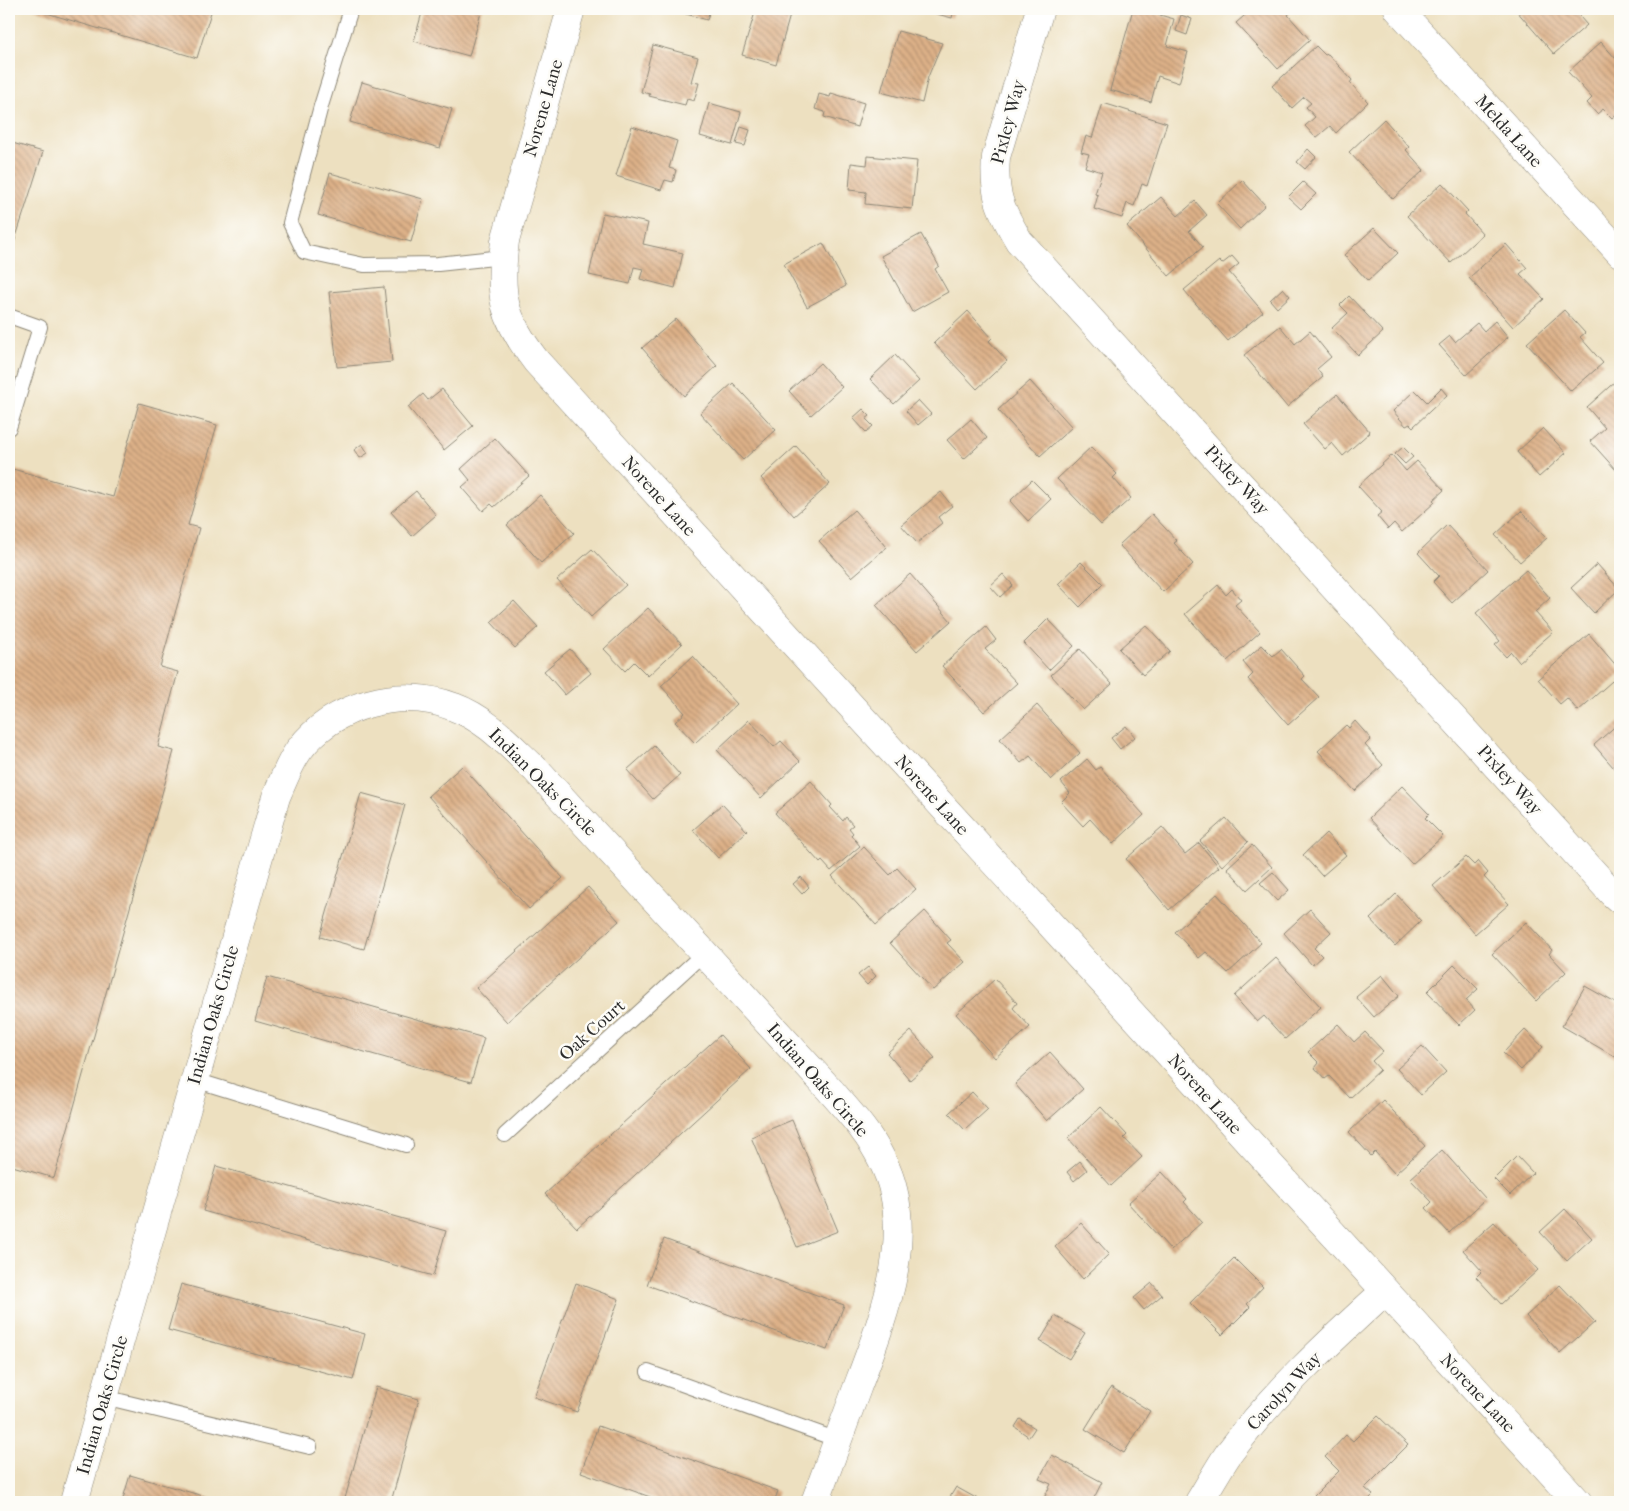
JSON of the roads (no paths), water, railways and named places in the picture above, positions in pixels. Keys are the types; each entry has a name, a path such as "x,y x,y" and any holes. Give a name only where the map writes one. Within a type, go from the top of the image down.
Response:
{"street":[{"name":"Norene Lane","path":"571,9 505,241 502,291 508,315 520,339 536,361 1578,1502"},
{"name":"Pixley Way","path":"1040,9 996,157 997,196 1004,216 1019,241 1620,900"},
{"name":"Melda Lane","path":"1398,9 1620,253"},
{"name":"Indian Oaks Circle","path":"74,1502 276,797 290,765 300,749 318,730 340,715 364,705 391,699 430,700 455,707 489,726 535,769 830,1090 865,1131 883,1160 892,1186 897,1220 897,1250 894,1272 883,1319 815,1502"},
{"name":"Carolyn Way","path":"1199,1502 1228,1454 1279,1392 1385,1291"}],"lane":[{"path":"351,9 320,106 290,223 304,252 364,265 438,264 503,257"},
{"path":"9,316 40,327 9,428"},
{"name":"Oak Court","path":"505,1135 704,953"},
{"path":"195,1080 406,1145"},
{"path":"648,1372 838,1440"},
{"path":"104,1397 310,1447"}]}
